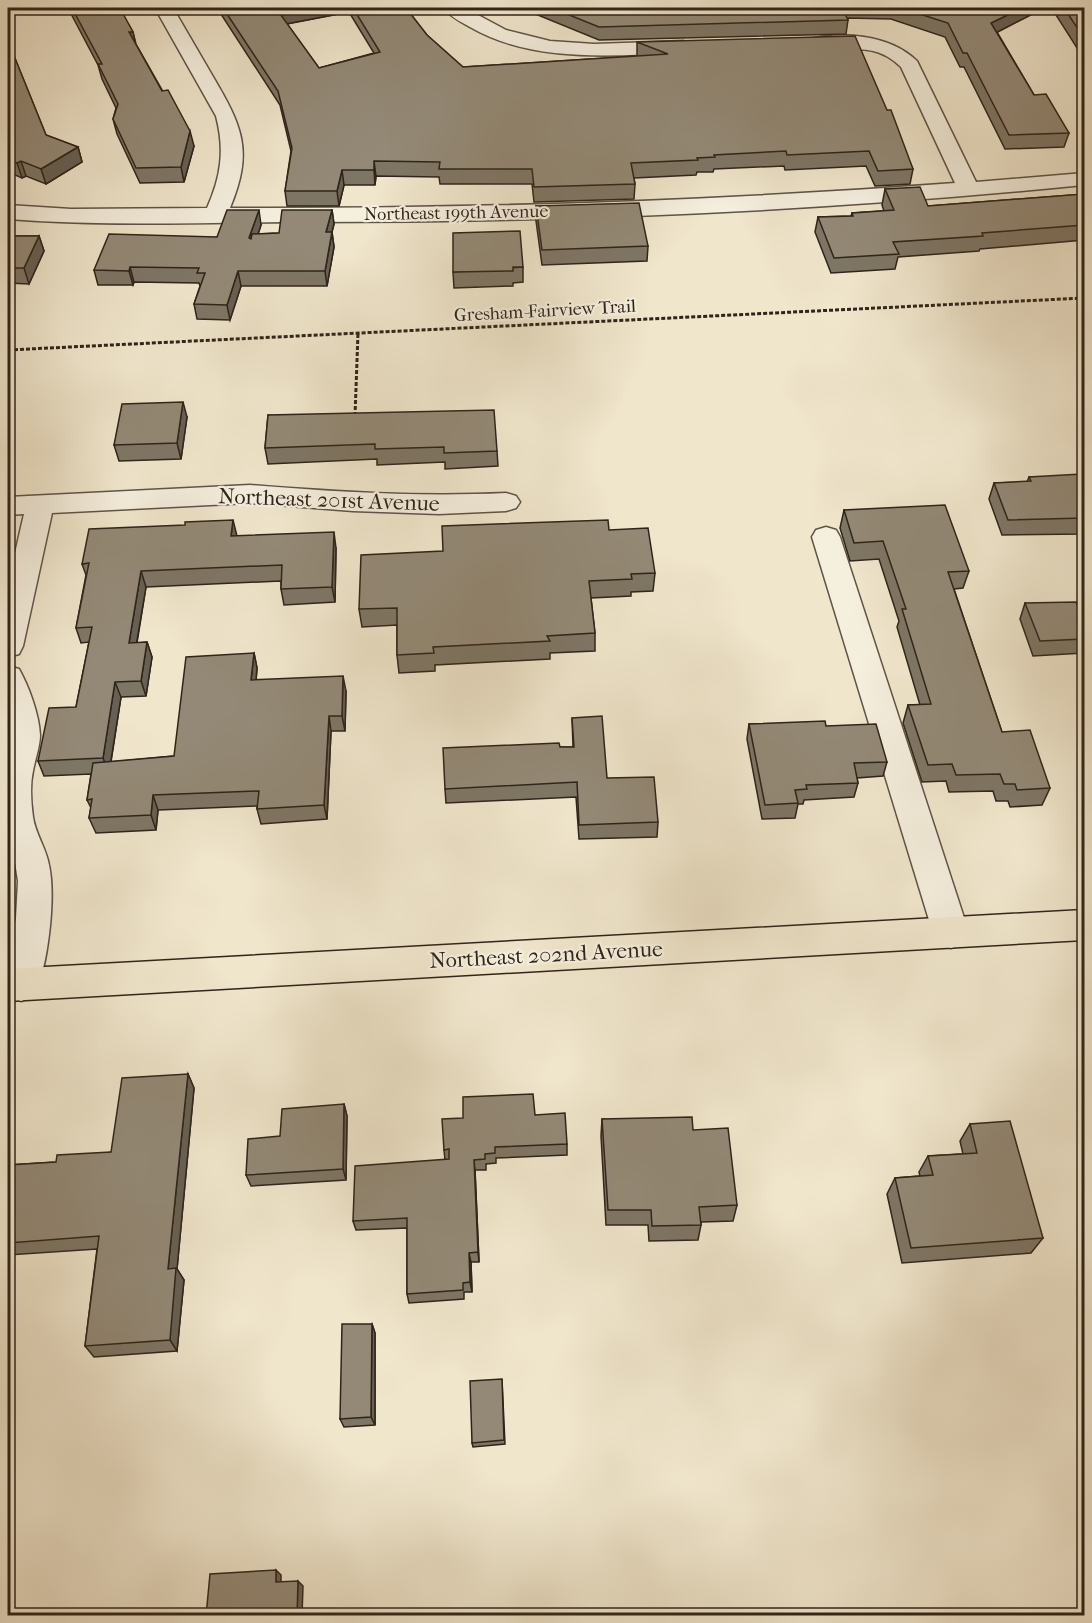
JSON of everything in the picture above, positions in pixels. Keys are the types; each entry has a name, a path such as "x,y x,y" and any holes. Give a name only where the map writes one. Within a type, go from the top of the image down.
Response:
{"main road":[{"name":"Northeast 202nd Avenue","path":"14,985 1084,925"}],"street":[{"path":"164,8 226,116 231,132 233,167 229,185 216,214"},
{"path":"453,8 476,22 501,42 588,50 703,46"},
{"path":"795,44 864,42 879,44 902,55 910,65 969,190"},
{"name":"Northeast 199th Avenue","path":"8,212 361,215 664,207 969,190 1084,179"},
{"name":"Northeast 201st Avenue","path":"8,506 250,494 341,502 439,505 506,502"},
{"path":"8,646 40,505"},
{"path":"826,537 951,933"},
{"path":"8,677 21,717 24,736 16,776 16,818 32,862 34,881 33,918 14,985"}],"path":[{"name":"Gresham-Fairview Trail","path":"8,350 1084,298"},
{"path":"355,423 358,333"}],"building":[{"path":"72,8 120,8 133,32 129,32 162,91 168,90 190,131 181,167 136,168 113,119 118,104 98,64 102,64"},
{"path":"223,8 297,8 278,11 319,68 380,52 353,8 406,8 427,35 463,67 668,54 637,42 855,36 887,110 891,110 913,169 878,171 869,151 787,155 786,151 714,155 715,157 697,158 698,160 631,163 635,184 534,187 532,169 439,169 440,162 374,161 374,170 342,170 337,191 285,191 292,148 278,91"},
{"path":"552,8 842,8 848,20 599,27"},
{"path":"901,8 1022,8 991,23 1034,95 1046,94 1069,133 1009,135 967,53 963,53 948,23"},
{"path":"1064,8 1084,8 1084,38"},
{"path":"8,41 46,135 78,147 41,169 21,161 17,163 8,159"},
{"path":"920,187 928,206 1084,194 1084,225 982,233 983,236 893,242 899,254 834,258 818,217 853,216 852,213 894,210 885,189"},
{"path":"639,203 648,246 542,250 536,206"},
{"path":"227,210 259,210 249,238 251,239 252,234 279,233 282,210 332,210 326,232 332,232 325,271 238,271 227,305 194,304 205,273 197,273 199,268 130,267 129,271 94,270 109,234 217,237"},
{"path":"520,231 523,267 513,267 513,271 453,272 453,233"},
{"path":"8,236 39,236 24,268 8,268"},
{"path":"183,402 177,443 114,445 122,404"},
{"path":"494,410 497,451 444,453 444,447 375,449 375,444 265,448 268,415"},
{"path":"1082,474 1084,478 1084,518 1008,520 994,483 1031,481 1029,477"},
{"path":"945,505 969,571 948,572 1002,732 1030,730 1050,788 1017,790 1015,784 1004,784 1000,774 956,775 952,764 928,765 908,705 931,704 902,609 906,609 883,541 854,543 844,510"},
{"path":"233,520 231,536 334,532 332,587 281,589 282,565 141,571 129,643 147,642 141,681 115,682 103,758 38,761 49,708 76,707 92,627 76,628 89,563 82,564 89,529 185,525 185,522"},
{"path":"608,520 609,530 648,528 655,573 631,574 632,579 589,581 595,633 547,636 550,641 433,647 434,653 397,655 397,608 359,609 361,555 443,551 442,526"},
{"path":"1076,602 1084,623 1084,639 1040,641 1025,603"},
{"path":"254,653 251,680 343,676 342,716 329,716 324,805 257,809 259,791 153,795 151,815 89,818 92,799 87,800 93,763 174,756 186,657"},
{"path":"602,716 607,778 654,777 658,822 579,825 577,782 445,789 443,748 559,743 560,747 574,747 572,718"},
{"path":"825,721 826,726 876,724 887,762 854,763 858,783 806,785 807,789 795,790 798,803 765,805 749,724"},
{"path":"188,1074 168,1269 176,1268 170,1340 85,1346 99,1236 8,1243 8,1165 56,1162 57,1155 111,1152 122,1078"},
{"path":"533,1094 535,1115 565,1113 567,1144 495,1147 495,1153 485,1154 485,1159 474,1160 478,1252 469,1253 470,1282 463,1283 463,1290 407,1294 407,1218 353,1221 355,1166 449,1159 449,1149 444,1150 442,1119 463,1118 463,1097"},
{"path":"344,1104 343,1169 246,1175 248,1139 280,1136 282,1109"},
{"path":"692,1117 693,1130 728,1128 737,1205 699,1207 701,1225 652,1226 651,1210 608,1210 602,1119"},
{"path":"1010,1121 1043,1238 911,1248 895,1178 933,1175 928,1156 977,1153 970,1124"},
{"path":"342,1324 372,1324 371,1417 340,1419"},
{"path":"502,1379 504,1440 472,1443 470,1381"},
{"path":"276,1570 276,1582 298,1581 297,1616 206,1616 210,1574"}]}
